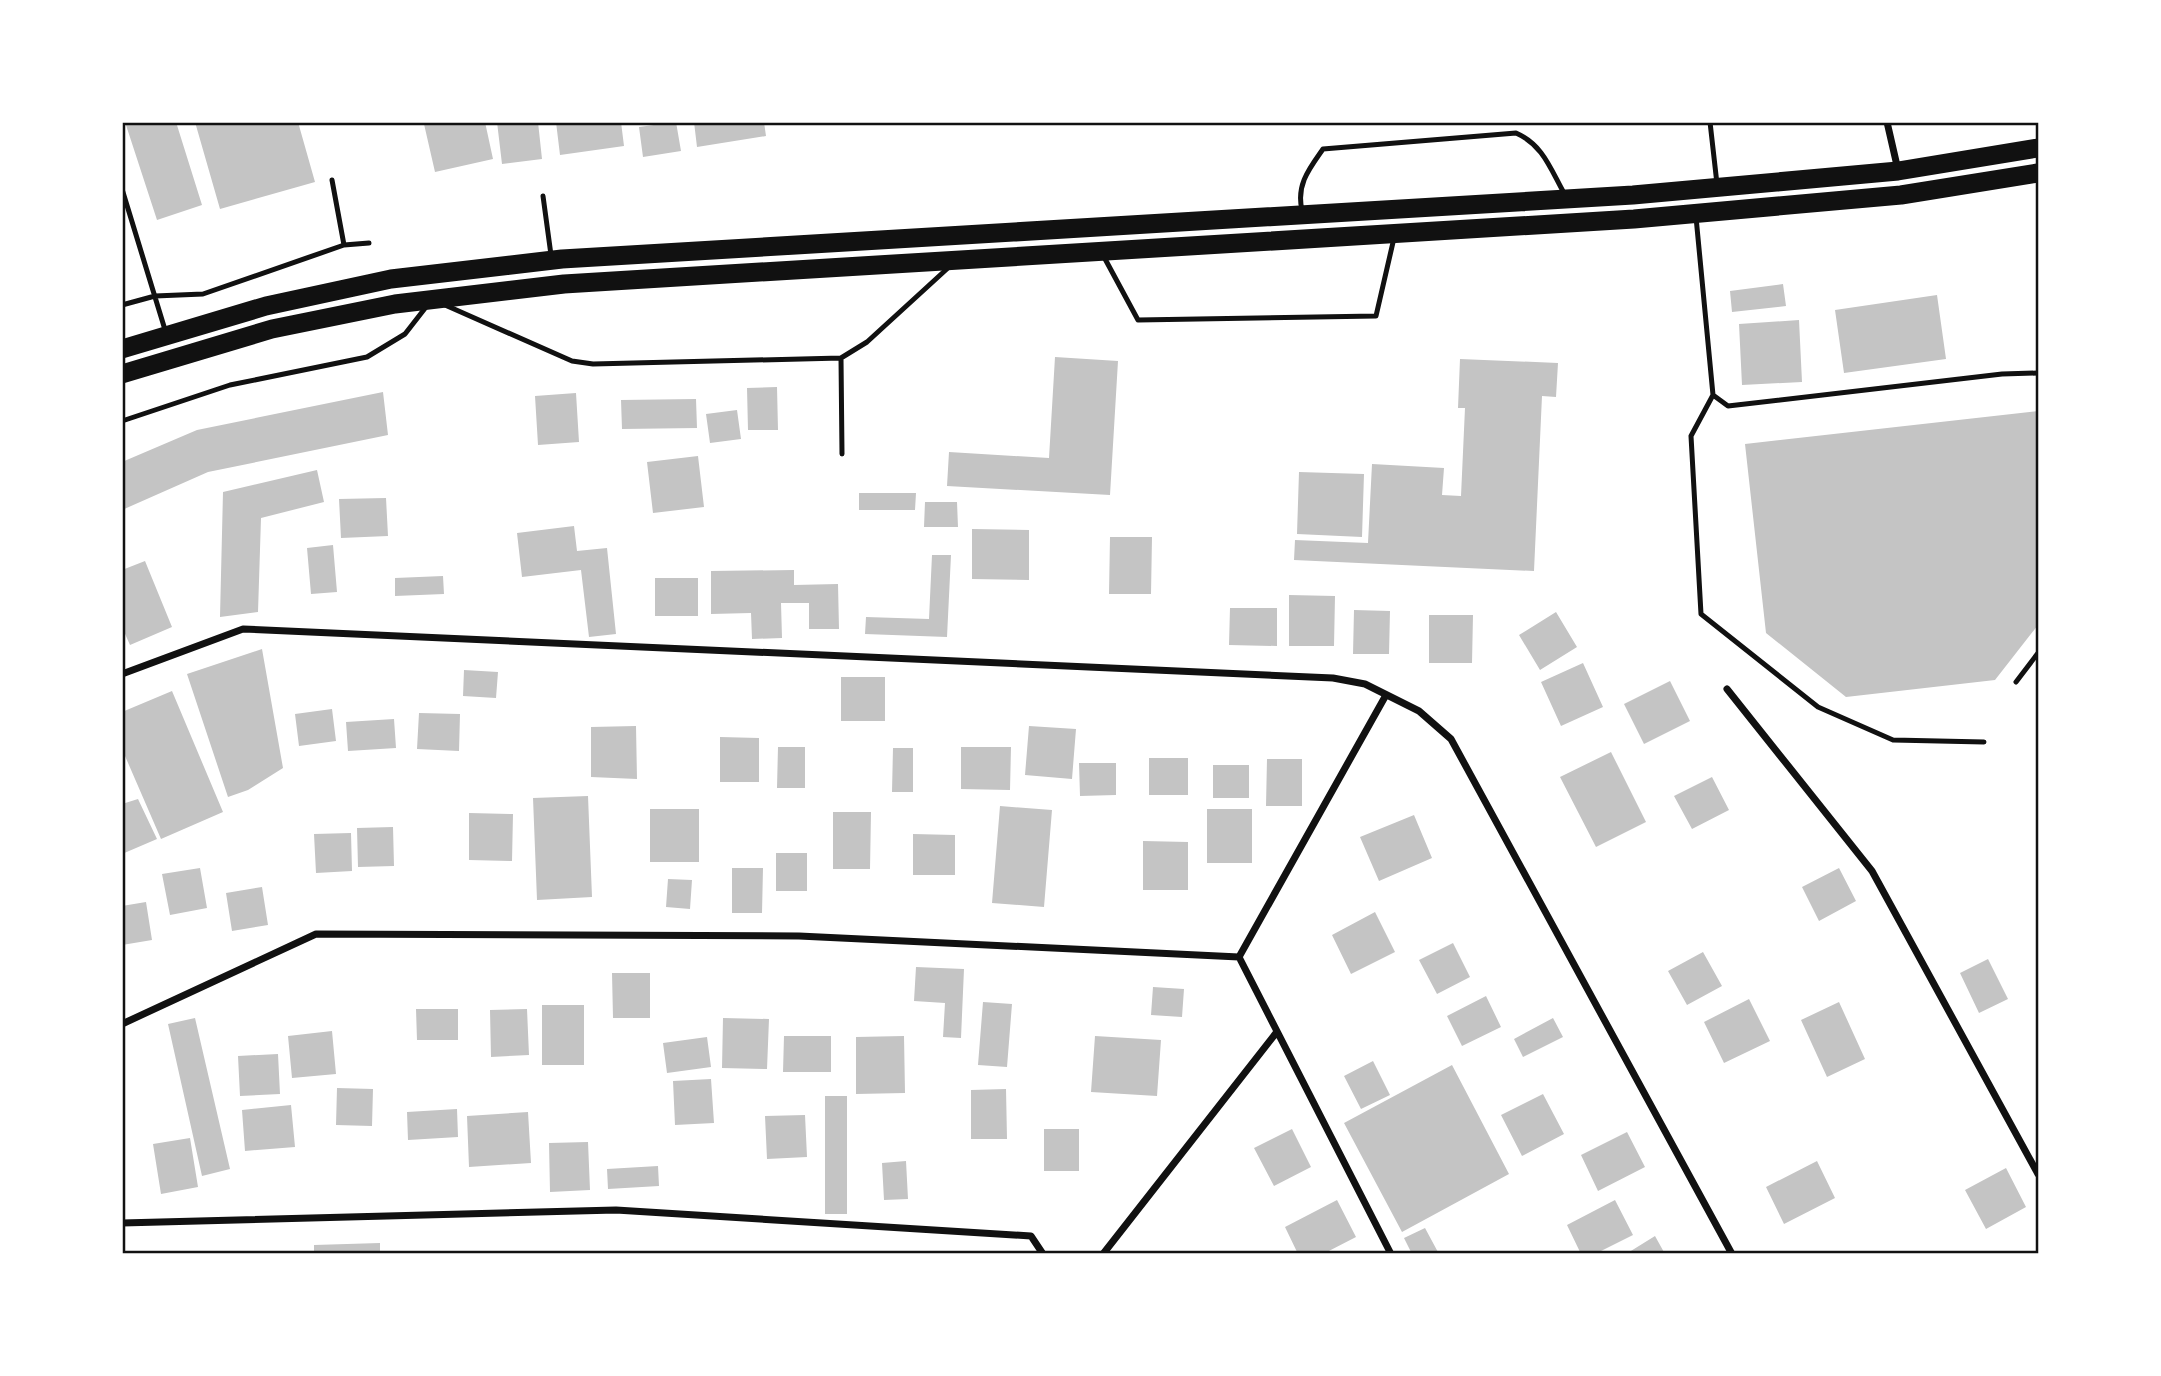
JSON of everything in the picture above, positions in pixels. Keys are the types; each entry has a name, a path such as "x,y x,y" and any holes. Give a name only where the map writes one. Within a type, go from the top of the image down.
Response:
{"highway":[{"path":"122,349 266,306 391,279 552,261 1567,199 1898,171 2039,148"},
{"path":"122,374 272,329 395,304 564,284 1696,214 1901,195 2039,173"}],"street":[{"path":"1887,122 1898,171"},
{"path":"122,674 243,629 1333,678 1365,684 1419,711 1451,739 1732,1254"},
{"path":"1727,689 1872,871 2039,1174"},
{"path":"1239,957 1386,695"},
{"path":"122,1024 316,934 799,936 1239,957"},
{"path":"1239,957 1391,1254"},
{"path":"1103,1254 1276,1033"},
{"path":"122,1223 617,1210 1031,1236 1042,1254"}],"lane":[{"path":"1710,122 1718,187"},
{"path":"1304,215 1299,197 1305,174 1323,149 1516,133 1530,139 1539,149 1567,199"},
{"path":"332,180 344,245"},
{"path":"122,189 167,335"},
{"path":"543,196 552,261"},
{"path":"1696,214 1713,395 1691,436 1701,614 1818,707 1894,740 1984,742"},
{"path":"1101,251 1138,320 1376,316 1395,234"},
{"path":"122,305 155,296 203,294 344,245 369,243"},
{"path":"122,421 230,385 367,357 405,334 432,299 572,361 593,364 841,358 867,342 957,260"},
{"path":"841,358 842,454"},
{"path":"1713,395 1728,406 2002,374 2039,373"},
{"path":"2016,682 2039,653"}],"building":[{"path":"125,122 176,122 202,205 157,220"},
{"path":"195,122 298,122 315,182 220,209"},
{"path":"485,122 493,159 435,172 424,124"},
{"path":"497,122 538,122 542,159 502,164"},
{"path":"556,122 621,122 624,146 560,155"},
{"path":"676,122 681,151 643,157 639,127"},
{"path":"694,122 764,122 766,136 697,147"},
{"path":"1783,284 1786,306 1732,312 1730,291"},
{"path":"1937,295 1946,359 1844,373 1835,310"},
{"path":"1799,320 1802,382 1742,385 1739,324"},
{"path":"1055,357 1118,361 1110,495 947,486 949,452 1049,458"},
{"path":"1460,359 1558,363 1556,397 1542,396 1534,571 1294,560 1295,540 1368,543 1372,464 1444,468 1442,495 1461,496 1465,408 1458,408"},
{"path":"777,387 778,430 748,430 747,388"},
{"path":"383,392 388,435 208,472 122,510 122,462 197,430"},
{"path":"576,393 579,442 538,445 535,396"},
{"path":"696,399 697,428 622,429 621,400"},
{"path":"737,410 741,439 710,443 706,414"},
{"path":"2038,411 2038,625 1995,680 1846,697 1766,633 1745,444"},
{"path":"698,456 704,507 653,513 647,462"},
{"path":"317,470 324,502 261,518 258,612 220,617 223,492"},
{"path":"1299,472 1364,474 1362,537 1297,534"},
{"path":"859,493 916,493 915,510 859,510"},
{"path":"386,498 388,536 341,538 339,499"},
{"path":"925,502 957,502 958,527 924,527"},
{"path":"574,526 577,551 607,548 616,634 589,637 581,570 522,577 517,533"},
{"path":"972,529 1029,530 1029,580 972,579"},
{"path":"1110,537 1152,537 1151,594 1109,594"},
{"path":"333,545 337,592 311,594 307,548"},
{"path":"932,555 951,555 947,637 865,634 866,617 929,619"},
{"path":"145,561 172,627 130,645 122,627 122,570"},
{"path":"794,570 794,585 838,584 839,629 809,629 809,603 781,603 782,638 752,639 751,613 711,614 711,571"},
{"path":"443,576 444,594 395,596 395,578"},
{"path":"655,578 698,578 698,616 655,616"},
{"path":"1289,595 1335,596 1334,646 1289,646"},
{"path":"1230,608 1277,608 1277,646 1229,645"},
{"path":"1354,610 1390,611 1389,654 1353,654"},
{"path":"1556,612 1577,647 1540,670 1519,635"},
{"path":"1429,615 1473,615 1472,663 1429,663"},
{"path":"262,649 283,768 248,790 228,797 187,674"},
{"path":"1583,663 1603,707 1561,726 1541,682"},
{"path":"464,670 498,672 496,698 463,696"},
{"path":"841,677 885,677 885,721 841,721"},
{"path":"1670,681 1690,721 1644,744 1624,704"},
{"path":"172,691 223,812 161,839 122,749 122,712"},
{"path":"332,709 336,741 299,746 295,714"},
{"path":"419,713 460,714 459,751 417,749"},
{"path":"394,719 396,748 348,751 346,722"},
{"path":"636,726 637,779 591,777 591,727"},
{"path":"1029,726 1076,729 1072,779 1025,775"},
{"path":"720,737 759,738 759,782 720,782"},
{"path":"778,747 805,747 805,788 777,788"},
{"path":"961,747 1011,747 1010,790 961,789"},
{"path":"893,748 913,748 913,792 892,792"},
{"path":"1611,752 1646,822 1596,847 1560,777"},
{"path":"1149,758 1188,758 1188,795 1149,795"},
{"path":"1267,759 1302,759 1302,806 1266,806"},
{"path":"1079,763 1116,763 1116,795 1080,796"},
{"path":"1213,765 1249,765 1249,798 1213,798"},
{"path":"1712,777 1729,810 1692,829 1674,796"},
{"path":"588,796 592,897 537,900 533,798"},
{"path":"138,799 157,839 122,854 122,804"},
{"path":"1000,806 1052,810 1044,907 992,903"},
{"path":"650,809 699,809 699,862 650,862"},
{"path":"1207,809 1252,809 1252,863 1207,863"},
{"path":"833,812 871,812 870,869 833,869"},
{"path":"469,813 513,814 512,861 469,860"},
{"path":"1414,815 1432,858 1379,881 1360,837"},
{"path":"393,827 394,866 358,867 357,828"},
{"path":"351,833 352,871 316,873 314,834"},
{"path":"913,834 955,835 955,875 913,875"},
{"path":"1143,841 1188,842 1188,890 1143,890"},
{"path":"776,853 807,853 807,891 776,891"},
{"path":"200,868 207,908 170,915 162,874"},
{"path":"732,868 763,868 762,913 732,913"},
{"path":"1839,868 1856,901 1819,921 1802,887"},
{"path":"668,879 692,880 690,909 666,907"},
{"path":"262,887 268,925 232,931 226,893"},
{"path":"146,902 152,940 122,945 122,906"},
{"path":"1375,912 1395,952 1351,974 1332,935"},
{"path":"1453,943 1470,977 1437,994 1419,960"},
{"path":"1703,952 1722,986 1687,1005 1668,971"},
{"path":"1988,959 2008,999 1979,1013 1960,973"},
{"path":"916,967 964,969 961,1038 943,1037 945,1003 914,1001"},
{"path":"612,973 650,973 650,1018 613,1018"},
{"path":"1153,987 1184,989 1182,1017 1151,1015"},
{"path":"1486,996 1501,1027 1462,1046 1447,1016"},
{"path":"1749,999 1770,1041 1724,1063 1704,1022"},
{"path":"983,1002 1012,1004 1007,1067 978,1065"},
{"path":"1839,1002 1865,1059 1827,1077 1801,1020"},
{"path":"542,1005 584,1005 584,1065 542,1065"},
{"path":"416,1009 458,1009 458,1040 417,1040"},
{"path":"527,1009 529,1055 491,1057 490,1010"},
{"path":"195,1018 230,1169 202,1176 168,1024"},
{"path":"723,1018 769,1019 767,1069 722,1068"},
{"path":"1553,1018 1563,1037 1523,1057 1514,1039"},
{"path":"332,1031 336,1074 292,1078 288,1036"},
{"path":"784,1036 831,1036 831,1072 783,1072"},
{"path":"904,1036 905,1093 856,1094 856,1037"},
{"path":"1095,1036 1161,1040 1157,1096 1091,1092"},
{"path":"707,1037 711,1067 667,1073 663,1043"},
{"path":"278,1054 280,1094 240,1096 238,1056"},
{"path":"1373,1061 1390,1095 1361,1109 1344,1076"},
{"path":"1452,1065 1509,1174 1402,1232 1344,1123"},
{"path":"711,1079 714,1123 675,1125 673,1081"},
{"path":"337,1088 373,1089 372,1126 336,1125"},
{"path":"1006,1089 1007,1139 971,1139 971,1090"},
{"path":"1543,1094 1564,1134 1522,1156 1501,1115"},
{"path":"825,1096 847,1096 847,1214 825,1214"},
{"path":"291,1105 295,1147 245,1151 242,1110"},
{"path":"457,1109 458,1137 408,1140 407,1112"},
{"path":"528,1112 531,1163 469,1167 467,1116"},
{"path":"805,1115 807,1157 767,1159 765,1116"},
{"path":"1044,1129 1079,1129 1079,1171 1044,1171"},
{"path":"1292,1129 1311,1167 1274,1186 1254,1148"},
{"path":"1627,1132 1645,1167 1598,1191 1581,1155"},
{"path":"190,1138 198,1187 161,1194 153,1144"},
{"path":"588,1142 590,1190 550,1192 549,1143"},
{"path":"906,1161 908,1199 884,1200 882,1163"},
{"path":"1817,1161 1835,1198 1784,1224 1766,1187"},
{"path":"658,1166 659,1186 608,1189 607,1169"},
{"path":"2006,1168 2026,1207 1986,1229 1965,1190"},
{"path":"1337,1200 1356,1237 1323,1254 1298,1254 1285,1227"},
{"path":"1615,1200 1633,1235 1595,1254 1581,1254 1567,1225"},
{"path":"1425,1228 1439,1254 1412,1254 1404,1238"},
{"path":"1655,1236 1665,1254 1626,1254"},
{"path":"380,1243 380,1254 314,1254 314,1245"}]}
